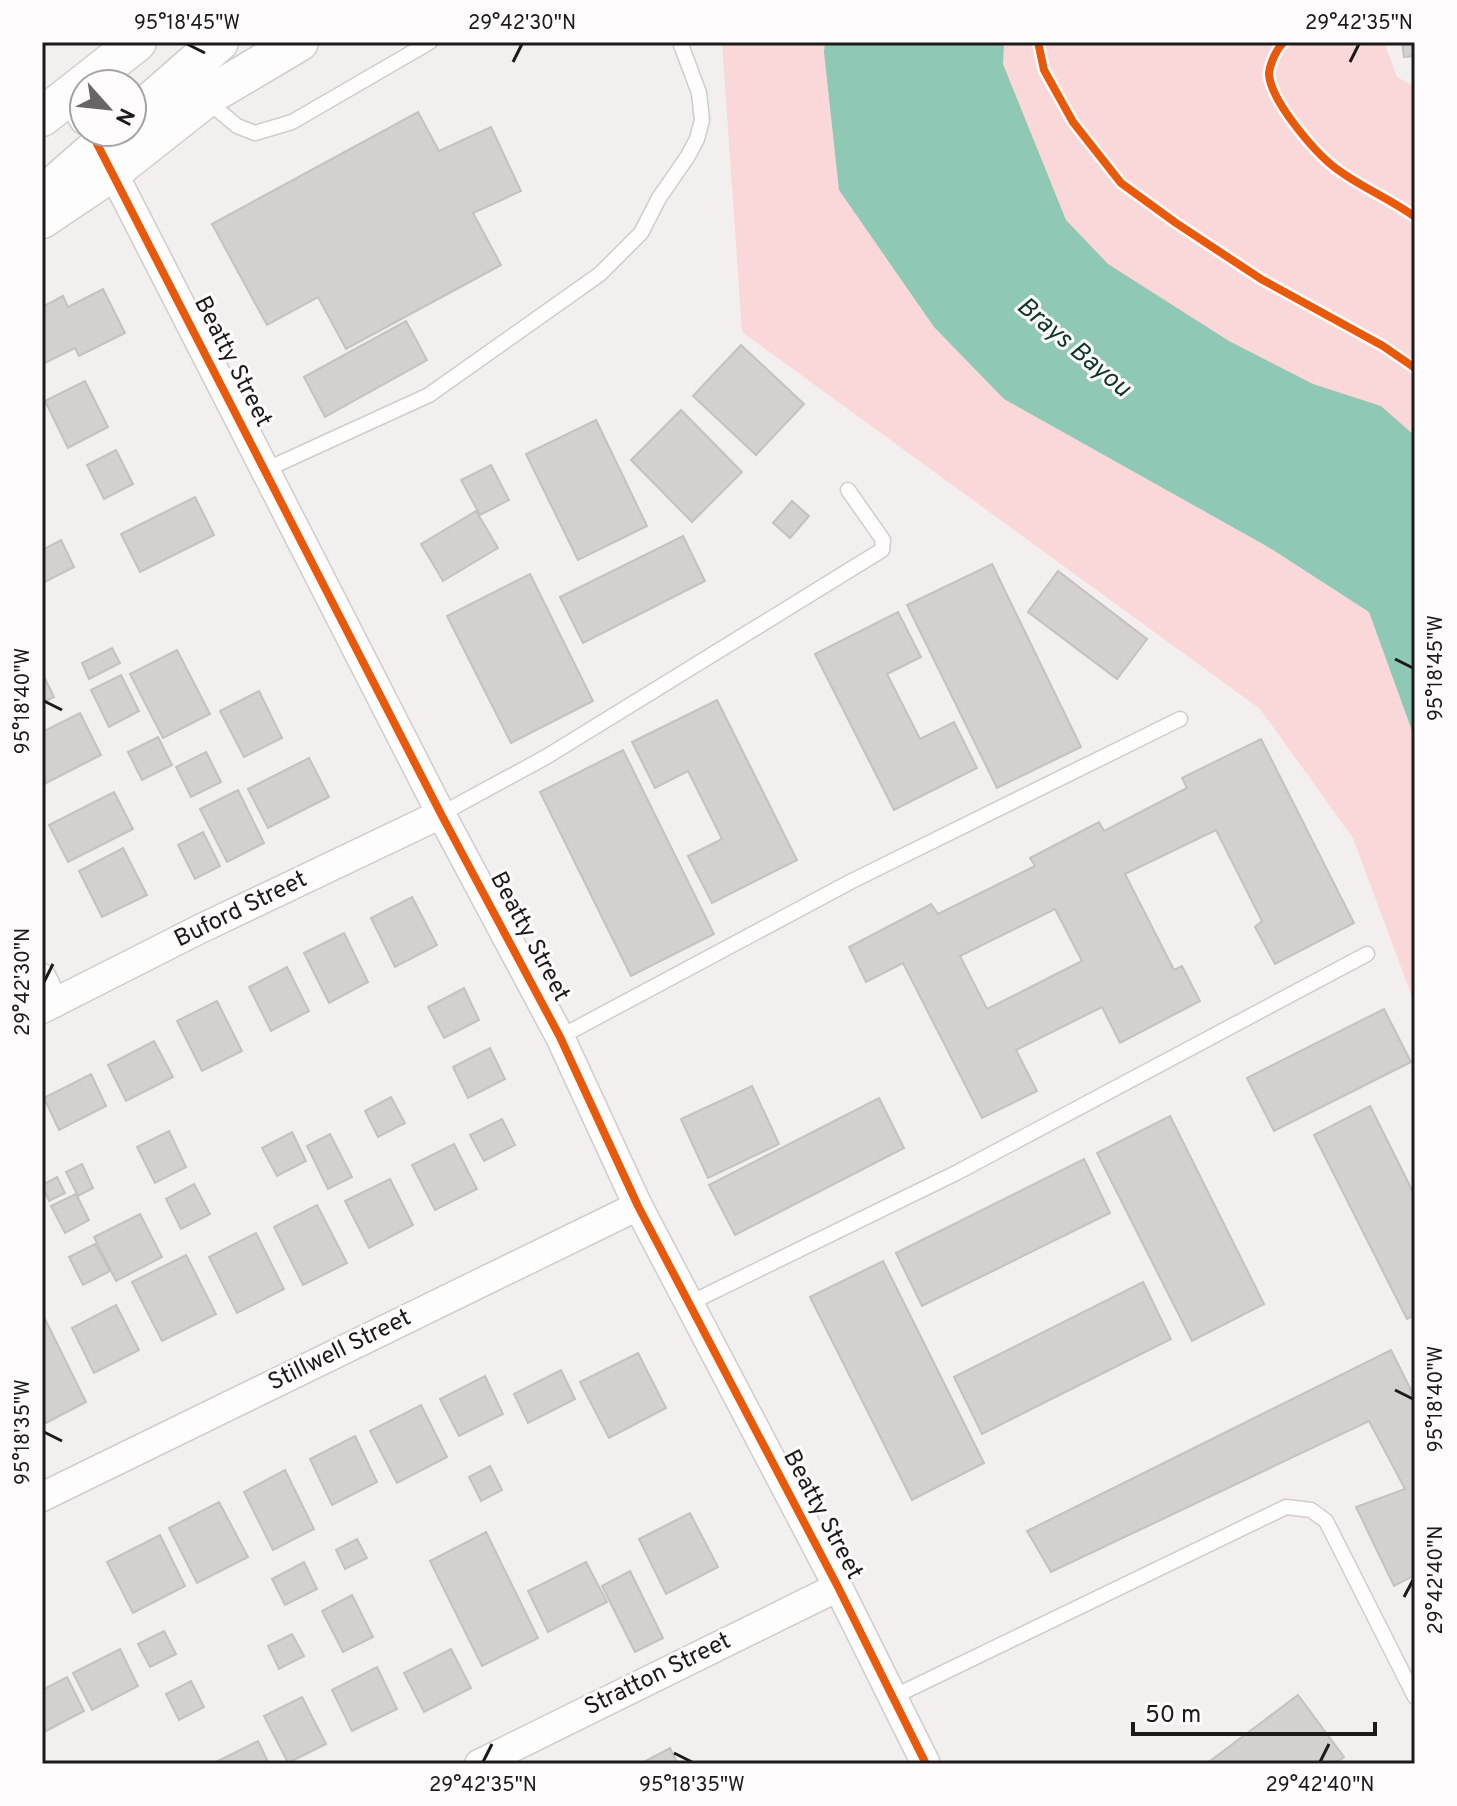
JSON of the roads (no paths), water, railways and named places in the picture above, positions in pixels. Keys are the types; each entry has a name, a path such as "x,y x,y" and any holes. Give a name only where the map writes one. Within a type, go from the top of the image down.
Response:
{"main road":[{"path":"123,68 137,42"},
{"path":"148,104 219,42"},
{"path":"148,115 205,99 299,42"},
{"path":"42,196 76,148"},
{"path":"42,219 79,148"}],"street":[{"name":"Beatty Street","path":"97,148 441,814 560,1037 638,1206 838,1587 926,1764"},
{"name":"Buford Street","path":"46,997 200,929 441,814"},
{"name":"Stillwell Street","path":"42,1497 638,1206"},
{"name":"Stratton Street","path":"479,1764 838,1587"}],"lane":[{"path":"205,99 237,126 255,133 292,122 430,42"},
{"path":"265,470 429,395 600,274 641,233 659,198 688,156 702,120 699,93 680,42"},
{"path":"441,814 546,757 882,550 883,540 848,490"},
{"path":"560,1037 850,882 1180,719"},
{"path":"688,1304 956,1173 1367,954"},
{"path":"893,1697 1286,1507 1311,1510 1326,1521 1415,1697"}],"water":[{"name":"Brays Bayou","path":"825,42 1004,42 1003,64 1066,220 1108,264 1229,341 1313,384 1381,406 1415,436 1415,739 1369,612 1270,548 1004,399 934,327 839,190"}]}
